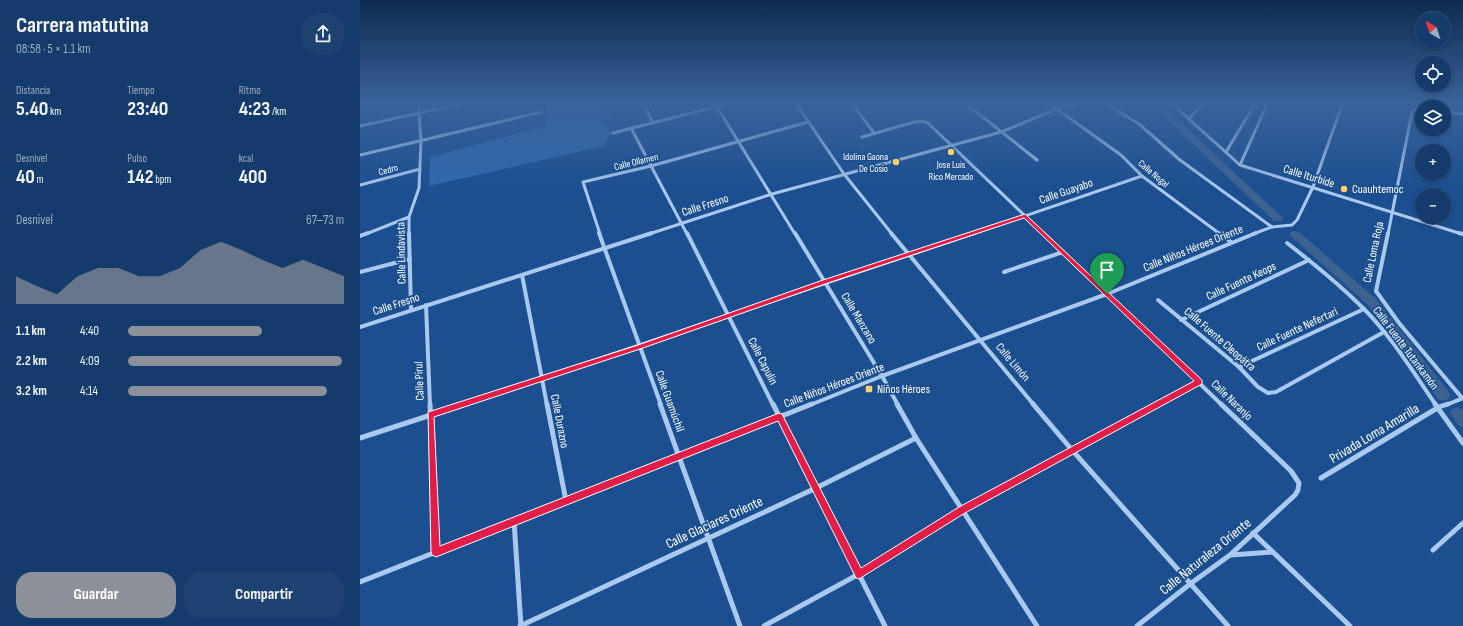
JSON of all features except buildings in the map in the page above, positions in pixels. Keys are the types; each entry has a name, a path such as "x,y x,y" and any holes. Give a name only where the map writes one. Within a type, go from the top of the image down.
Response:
{"street":[{"name":"Calle Lindavista","path":"411,310 409,217 419,188 420,131"},
{"path":"360,155 459,131"},
{"path":"614,133 620,131"},
{"name":"Calle Capulín","path":"633,131 682,223 885,626"},
{"name":"Calle Manzano","path":"733,131 882,376 916,438 1037,626"},
{"name":"Calle Ollamen","path":"583,182 651,166 773,131"},
{"name":"Calle Limón","path":"814,131 844,174 909,255 1072,450 1228,626"},
{"name":"Calle Naranjo","path":"874,133 881,131"},
{"name":"Calle Naranjo","path":"937,131 1199,382 1290,471 1299,483"},
{"name":"Calle Nogal","path":"1088,131 1121,155 1142,176 1231,242"},
{"path":"1148,131 1180,160 1272,228"},
{"path":"1203,131 1240,165 1255,131"},
{"path":"1226,152 1238,131"},
{"name":"Calle Niños Héroes Oriente","path":"360,582 882,376 1107,294 1231,242 1272,228 1293,224 1297,220 1313,187 1332,131"},
{"name":"Calle Loma Roja","path":"1408,131 1376,288 1377,294 1463,398"},
{"path":"1001,132 1037,160"},
{"name":"Calle Fresno","path":"360,327 772,194 1001,132"},
{"path":"862,138 874,133"},
{"name":"Calle Iturbide","path":"1240,165 1463,234"},
{"name":"Cedro","path":"360,185 420,169"},
{"name":"Calle Guayabo","path":"360,438 640,346 825,282 1142,176"},
{"name":"Calle Guamúchil","path":"583,182 604,247 740,626"},
{"path":"360,236 409,217"},
{"name":"Calle Fuente Tutankamón","path":"1288,243 1364,309 1384,332 1463,442"},
{"path":"1004,272 1063,252"},
{"path":"360,272 410,259"},
{"name":"Calle Fuente Keops","path":"1181,320 1309,260"},
{"name":"Calle Durazno","path":"522,275 566,501"},
{"name":"Calle Fuente Cleopátra","path":"1158,300 1239,367 1258,387 1268,393 1276,392 1384,332"},
{"name":"Calle Pirul","path":"426,305 436,552"},
{"name":"Calle Fuente Nefertari","path":"1239,367 1364,309"},
{"path":"764,626 859,574 962,510 1199,382"},
{"name":"Privada Loma Amarilla","path":"1321,478 1439,408 1463,398"},
{"name":"Calle Glaciares Oriente","path":"521,626 816,488 916,438"},
{"name":"Calle Naturaleza Oriente","path":"1137,626 1190,584 1230,555 1295,495 1298,490 1299,483"},
{"path":"514,521 521,626"},
{"path":"1433,550 1463,524"},
{"path":"1253,533 1350,626"},
{"path":"1230,555 1272,552"}],"shaded area":[{"path":"527,131 610,131 611,133 604,146 429,186 430,157"}],"waterway":[{"path":"1185,131 1278,219"},
{"path":"1295,234 1372,302 1443,395"},
{"path":"1457,413 1463,421"}],"place":[{"name":"Jose Luis Rico Mercado","path":"951,152"},
{"name":"Idolina Gaona De Cosio","path":"896,162"},
{"name":"Cuauhtemoc","path":"1344,189"},
{"name":"Niños Héroes","path":"869,389"}],"route":[{"path":"1025,216 1107,294 1199,382 962,510 859,574 779,416 436,552 431,415 1025,216"}]}
